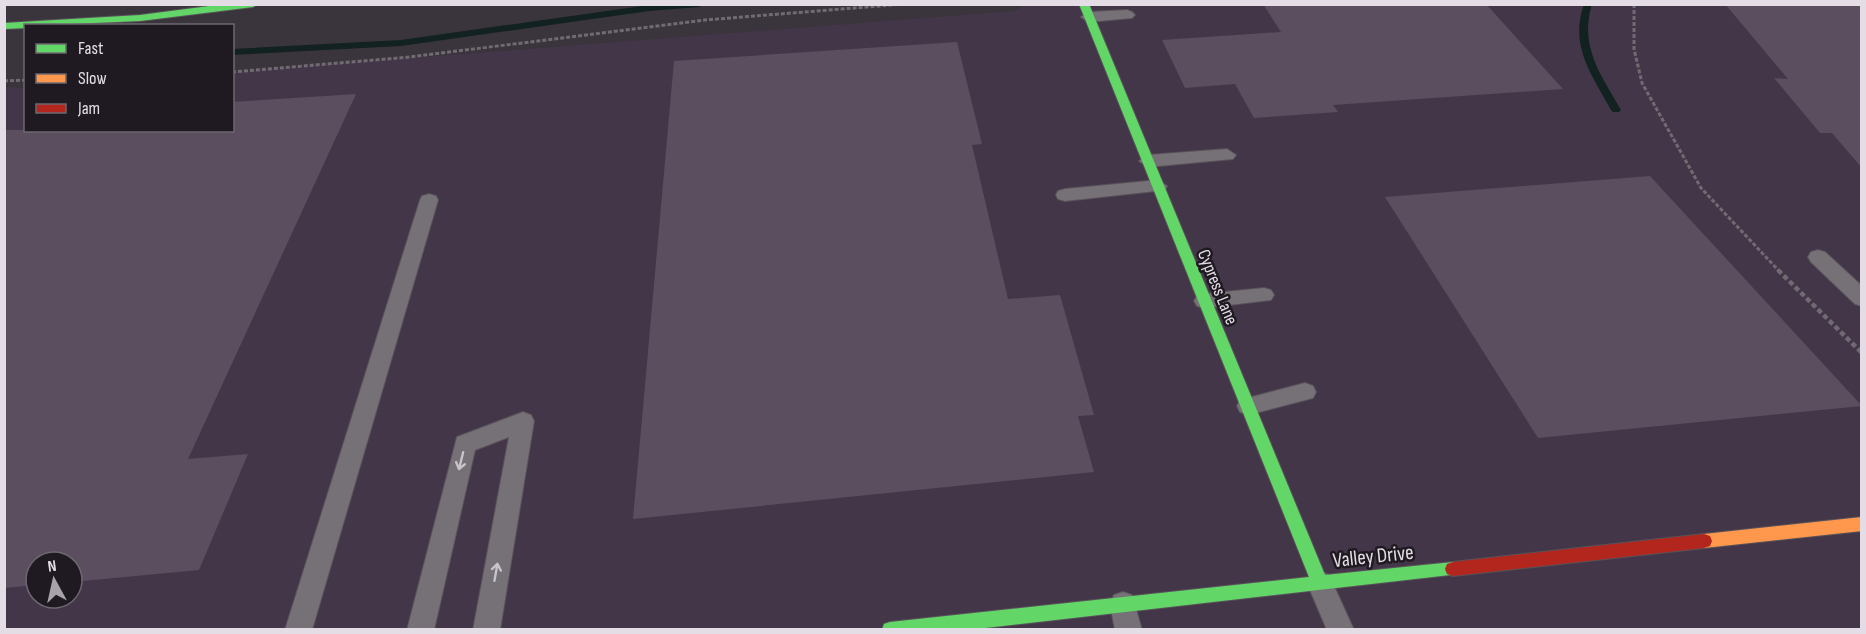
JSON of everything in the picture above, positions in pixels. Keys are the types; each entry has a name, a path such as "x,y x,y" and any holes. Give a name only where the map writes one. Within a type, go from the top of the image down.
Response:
{"street":[{"path":"38,24 140,18 253,4"},
{"name":"Cypress Lane","path":"1086,11 1320,583"},
{"path":"4,26 24,25"},
{"name":"Valley Drive","path":"890,630 1126,617 1320,583 1862,524"}],"lane":[{"path":"1086,11 1127,15"},
{"path":"1148,162 1227,155"},
{"path":"1065,195 1158,186"},
{"path":"298,630 429,200"},
{"path":"1818,257 1862,299"},
{"path":"1204,301 1264,295"},
{"path":"1248,406 1305,392"},
{"path":"420,630 465,444 523,421 486,630"},
{"path":"1320,583 1341,630"}],"path":[{"path":"234,72 297,70 432,57 706,20 904,4"},
{"path":"1634,4 1634,49 1642,83 1701,188 1756,249 1862,352"},
{"path":"4,81 24,80"}],"shaded area":[{"path":"1025,5 1861,5 1861,629 5,630 5,87 24,88 24,132 234,132 234,72 1015,11"}],"building":[{"path":"1263,4 1486,4 1563,89 1333,105 1338,112 1254,118 1235,84 1185,88 1162,40 1281,32"},
{"path":"1725,4 1862,4 1862,168 1832,133 1820,133 1774,78 1788,79"},
{"path":"957,42 982,144 972,145 1008,299 1060,295 1094,415 1078,416 1094,472 633,519 674,61"},
{"path":"356,94 188,459 248,454 199,570 84,581 84,550 24,550 24,586 4,588 4,130 24,130 24,132 234,132 234,102"},
{"path":"1650,176 1862,406 1538,438 1385,197"}],"waterway":[{"path":"234,52 401,43 649,8 699,4"},
{"path":"1588,4 1583,18 1584,45 1595,72 1616,110"}],"traffic: fast":[{"path":"38,24 140,18 253,4"},
{"path":"1084,4 1320,583"},
{"path":"4,26 24,25"},
{"path":"890,630 1453,569"}],"traffic: slow":[{"path":"1704,541 1862,524"}],"traffic: jam":[{"path":"1453,569 1704,541"}]}
